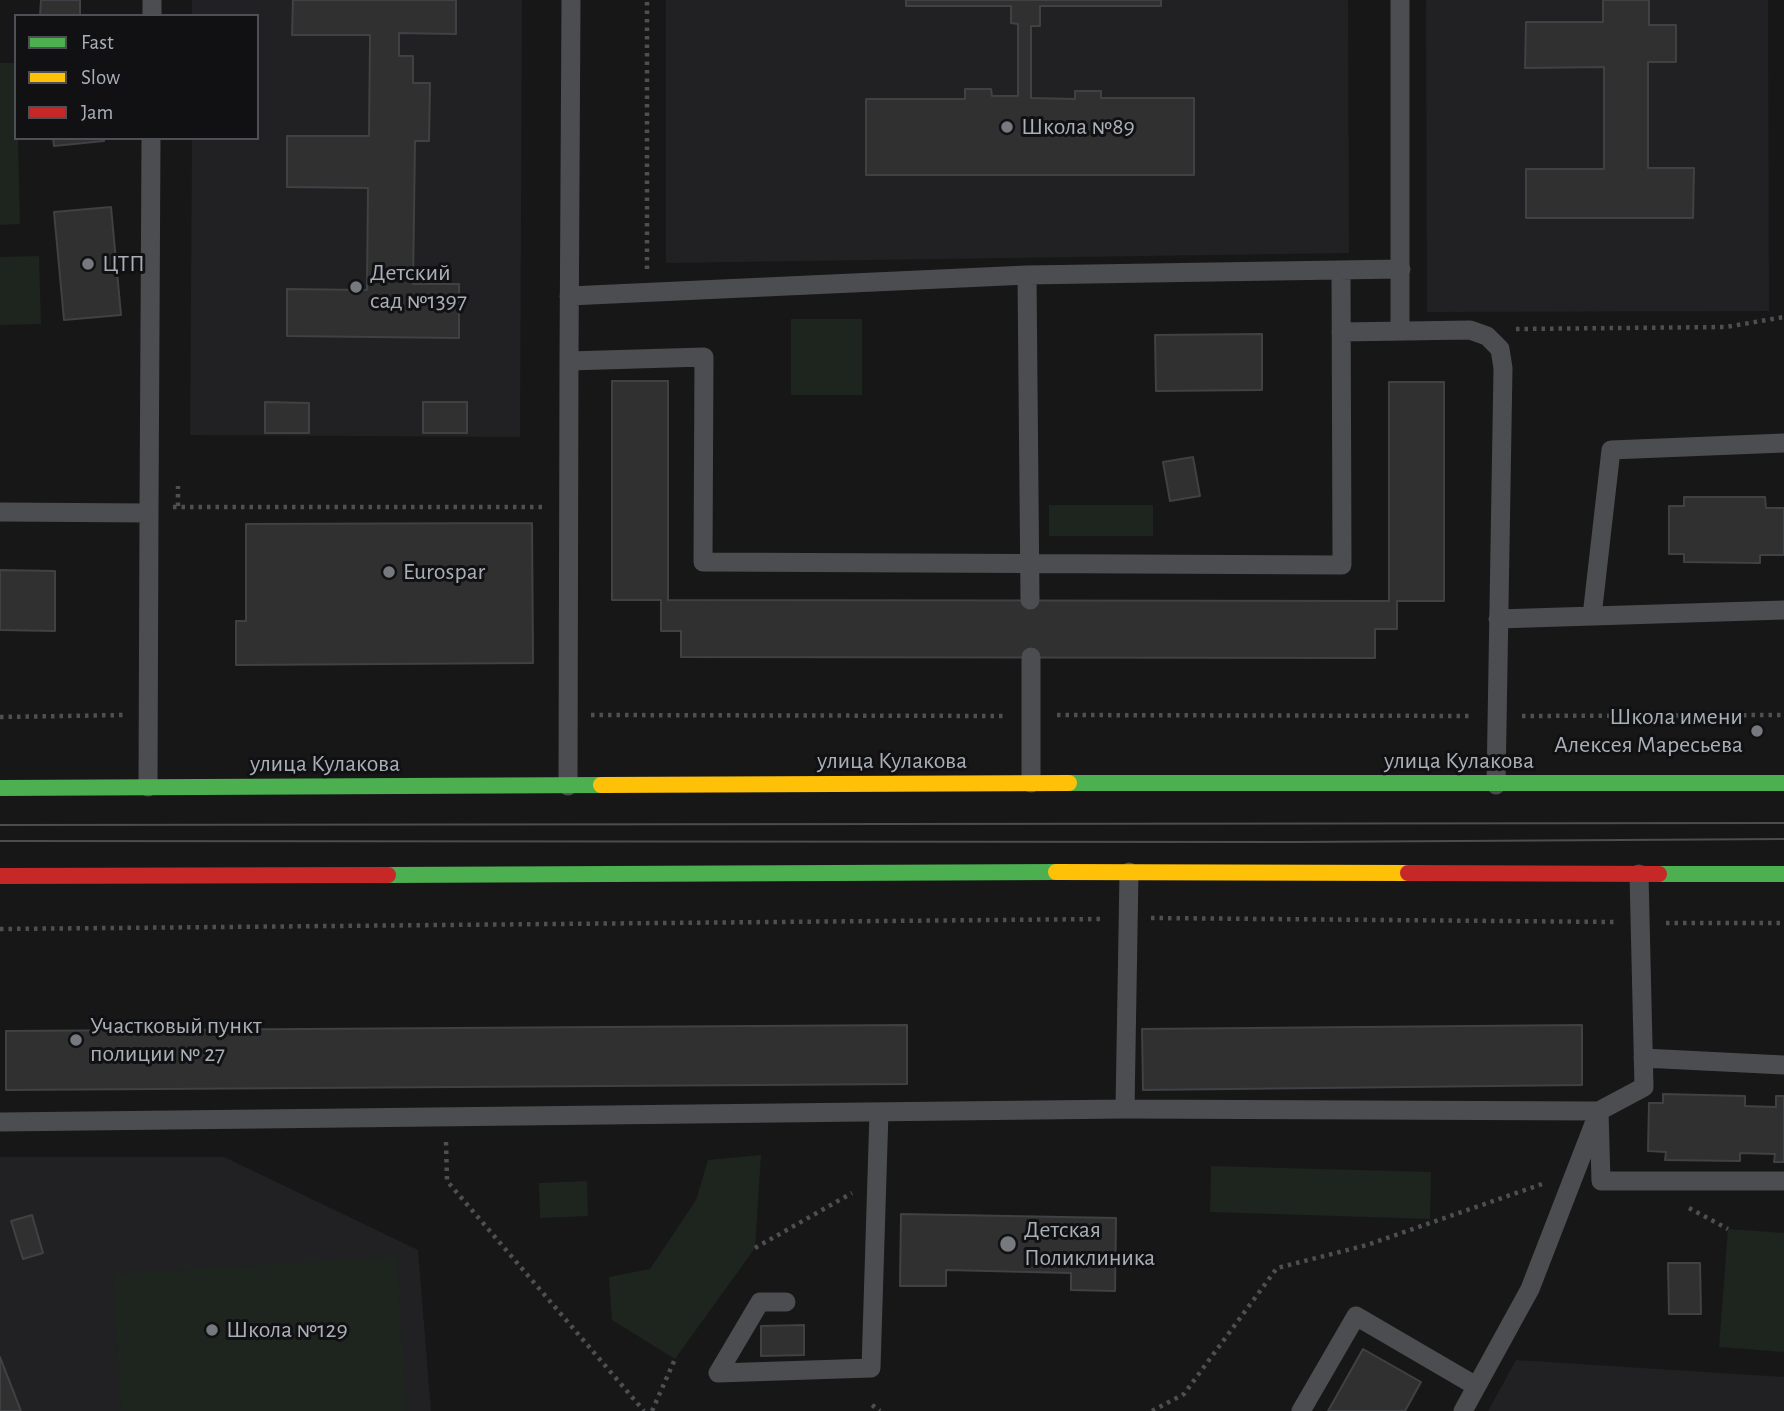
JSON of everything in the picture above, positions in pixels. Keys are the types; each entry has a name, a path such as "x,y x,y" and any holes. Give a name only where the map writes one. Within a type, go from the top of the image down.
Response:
{"main road":[{"name":"улица Кулакова","path":"0,788 1031,783 1784,783"},
{"path":"0,876 1129,872 1784,874"}],"lane":[{"path":"568,786 570,0"},
{"path":"1400,0 1400,331"},
{"path":"148,787 151,140"},
{"path":"569,296 1027,275 1401,269"},
{"path":"569,361 704,357 703,562 1342,565 1341,270"},
{"path":"1027,275 1030,600"},
{"path":"1340,332 1470,330 1487,336 1500,349 1503,368 1496,785"},
{"path":"1592,616 1611,450 1784,443"},
{"path":"0,512 149,513"},
{"path":"1498,619 1784,610"},
{"path":"1031,657 1031,783"},
{"path":"1125,1109 1129,872"},
{"path":"0,1122 1125,1109 1599,1111 1644,1087 1639,874"},
{"path":"1643,1058 1784,1065"},
{"path":"1463,1411 1530,1289 1599,1111"},
{"path":"1599,1111 1601,1181 1784,1181"},
{"path":"786,1302 760,1302 718,1373 871,1368 879,1112"},
{"path":"1301,1411 1356,1316 1476,1386"}],"path":[{"path":"647,292 648,0"},
{"path":"1470,330 1726,327 1784,317"},
{"path":"149,513 178,506 568,507"},
{"path":"0,717 148,714"},
{"path":"567,715 1784,715"},
{"path":"0,929 1129,918 1784,923"},
{"path":"445,1117 447,1181 644,1411"},
{"path":"1152,1411 1184,1394 1277,1268 1367,1245 1575,1173"},
{"path":"755,1248 877,1179"},
{"path":"652,1411 675,1359"},
{"path":"872,1405 880,1411"}],"shaded area":[{"name":"Детский сад №1397","path":"192,0 522,0 520,437 190,435 192,140 259,140 259,14 192,14"},
{"name":"Школа №89","path":"666,0 1348,0 1349,253 666,263"},
{"path":"1426,0 1768,0 1769,311 1427,312"},
{"path":"0,63 14,63 14,140 18,140 20,224 0,225"},
{"path":"39,256 41,324 0,325 0,257"},
{"path":"791,319 862,319 862,395 791,395"},
{"path":"1049,505 1153,505 1153,536 1049,536"},
{"path":"761,1155 755,1248 675,1359 612,1320 609,1277 650,1269 696,1200 708,1160"},
{"name":"Школа №129","path":"0,1157 224,1157 418,1250 431,1411 0,1411"},
{"path":"1211,1166 1431,1172 1430,1219 1210,1212"},
{"path":"587,1181 588,1216 540,1218 539,1183"},
{"path":"1728,1229 1784,1233 1784,1352 1719,1347"},
{"path":"397,1256 406,1411 121,1411 113,1274"},
{"path":"1516,1360 1784,1377 1784,1411 1488,1411"}],"building":[{"path":"41,0 80,0 80,14 40,14"},
{"path":"293,0 456,0 456,34 399,33 399,56 413,56 413,83 430,83 429,141 415,141 413,284 459,284 459,338 287,336 287,289 367,290 368,188 287,187 287,136 369,136 370,35 292,35"},
{"path":"906,0 1161,0 1161,6 1040,6 1040,26 1031,26 1031,98 1075,99 1075,91 1101,91 1101,98 1194,98 1194,175 866,175 866,99 965,99 965,89 991,89 992,96 1018,96 1018,24 1011,23 1011,6 906,6"},
{"path":"1603,0 1649,0 1649,25 1676,25 1676,62 1648,62 1648,168 1694,168 1693,218 1526,218 1526,169 1604,169 1604,67 1525,68 1526,22 1603,22"},
{"path":"53,140 104,140 104,141 54,146"},
{"name":"ЦТП","path":"111,207 121,315 64,320 54,212"},
{"path":"1262,334 1262,390 1156,391 1155,335"},
{"path":"612,381 668,381 668,600 1389,601 1389,382 1444,382 1444,601 1397,601 1397,629 1375,629 1375,658 681,657 681,631 661,631 661,600 612,600"},
{"path":"265,402 309,403 309,433 265,433"},
{"path":"423,402 467,402 467,433 423,433"},
{"path":"1193,457 1200,496 1170,501 1163,462"},
{"path":"1684,497 1765,497 1766,508 1784,508 1784,555 1760,555 1760,563 1684,562 1684,554 1669,554 1669,506 1684,506"},
{"name":"Eurospar","path":"532,523 533,663 236,665 236,621 246,621 246,524"},
{"path":"0,570 55,571 55,631 0,630"},
{"path":"907,1025 907,1084 6,1090 6,1031"},
{"path":"1582,1025 1582,1085 1143,1090 1142,1029"},
{"path":"1663,1094 1745,1096 1745,1106 1776,1107 1776,1096 1784,1096 1784,1162 1774,1162 1775,1154 1740,1153 1740,1161 1665,1160 1666,1152 1648,1151 1649,1103 1663,1103"},
{"name":"Детская Поликлиника","path":"901,1214 1116,1218 1115,1291 1071,1290 1071,1273 946,1270 946,1286 900,1286"},
{"path":"32,1215 43,1253 23,1259 11,1221"},
{"path":"1668,1263 1700,1263 1701,1314 1669,1314"},
{"path":"804,1325 804,1355 761,1356 761,1326"},
{"path":"1363,1349 1421,1382 1405,1411 1328,1411"},
{"path":"0,1357 21,1411 0,1411"}],"tram line":[{"path":"0,825 1784,823"},
{"path":"0,841 1295,842 1784,839"}],"traffic: fast":[{"path":"1069,783 1784,783"},
{"path":"0,788 601,785"},
{"path":"388,875 1056,872"},
{"path":"1659,874 1784,874"}],"traffic: slow":[{"path":"601,785 1069,783"},
{"path":"1056,872 1408,873"}],"traffic: jam":[{"path":"1408,873 1659,874"},
{"path":"0,876 388,875"}],"place":[{"name":"Школа №89","path":"1007,127"},
{"name":"ЦТП","path":"88,264"},
{"name":"Детский сад №1397","path":"356,287"},
{"name":"Eurospar","path":"389,572"},
{"name":"Школа имени Алексея Маресьева","path":"1757,731"},
{"name":"Участковый пункт полиции № 27","path":"76,1040"},
{"name":"Детская Поликлиника","path":"1008,1244"},
{"name":"Школа №129","path":"212,1330"}]}
